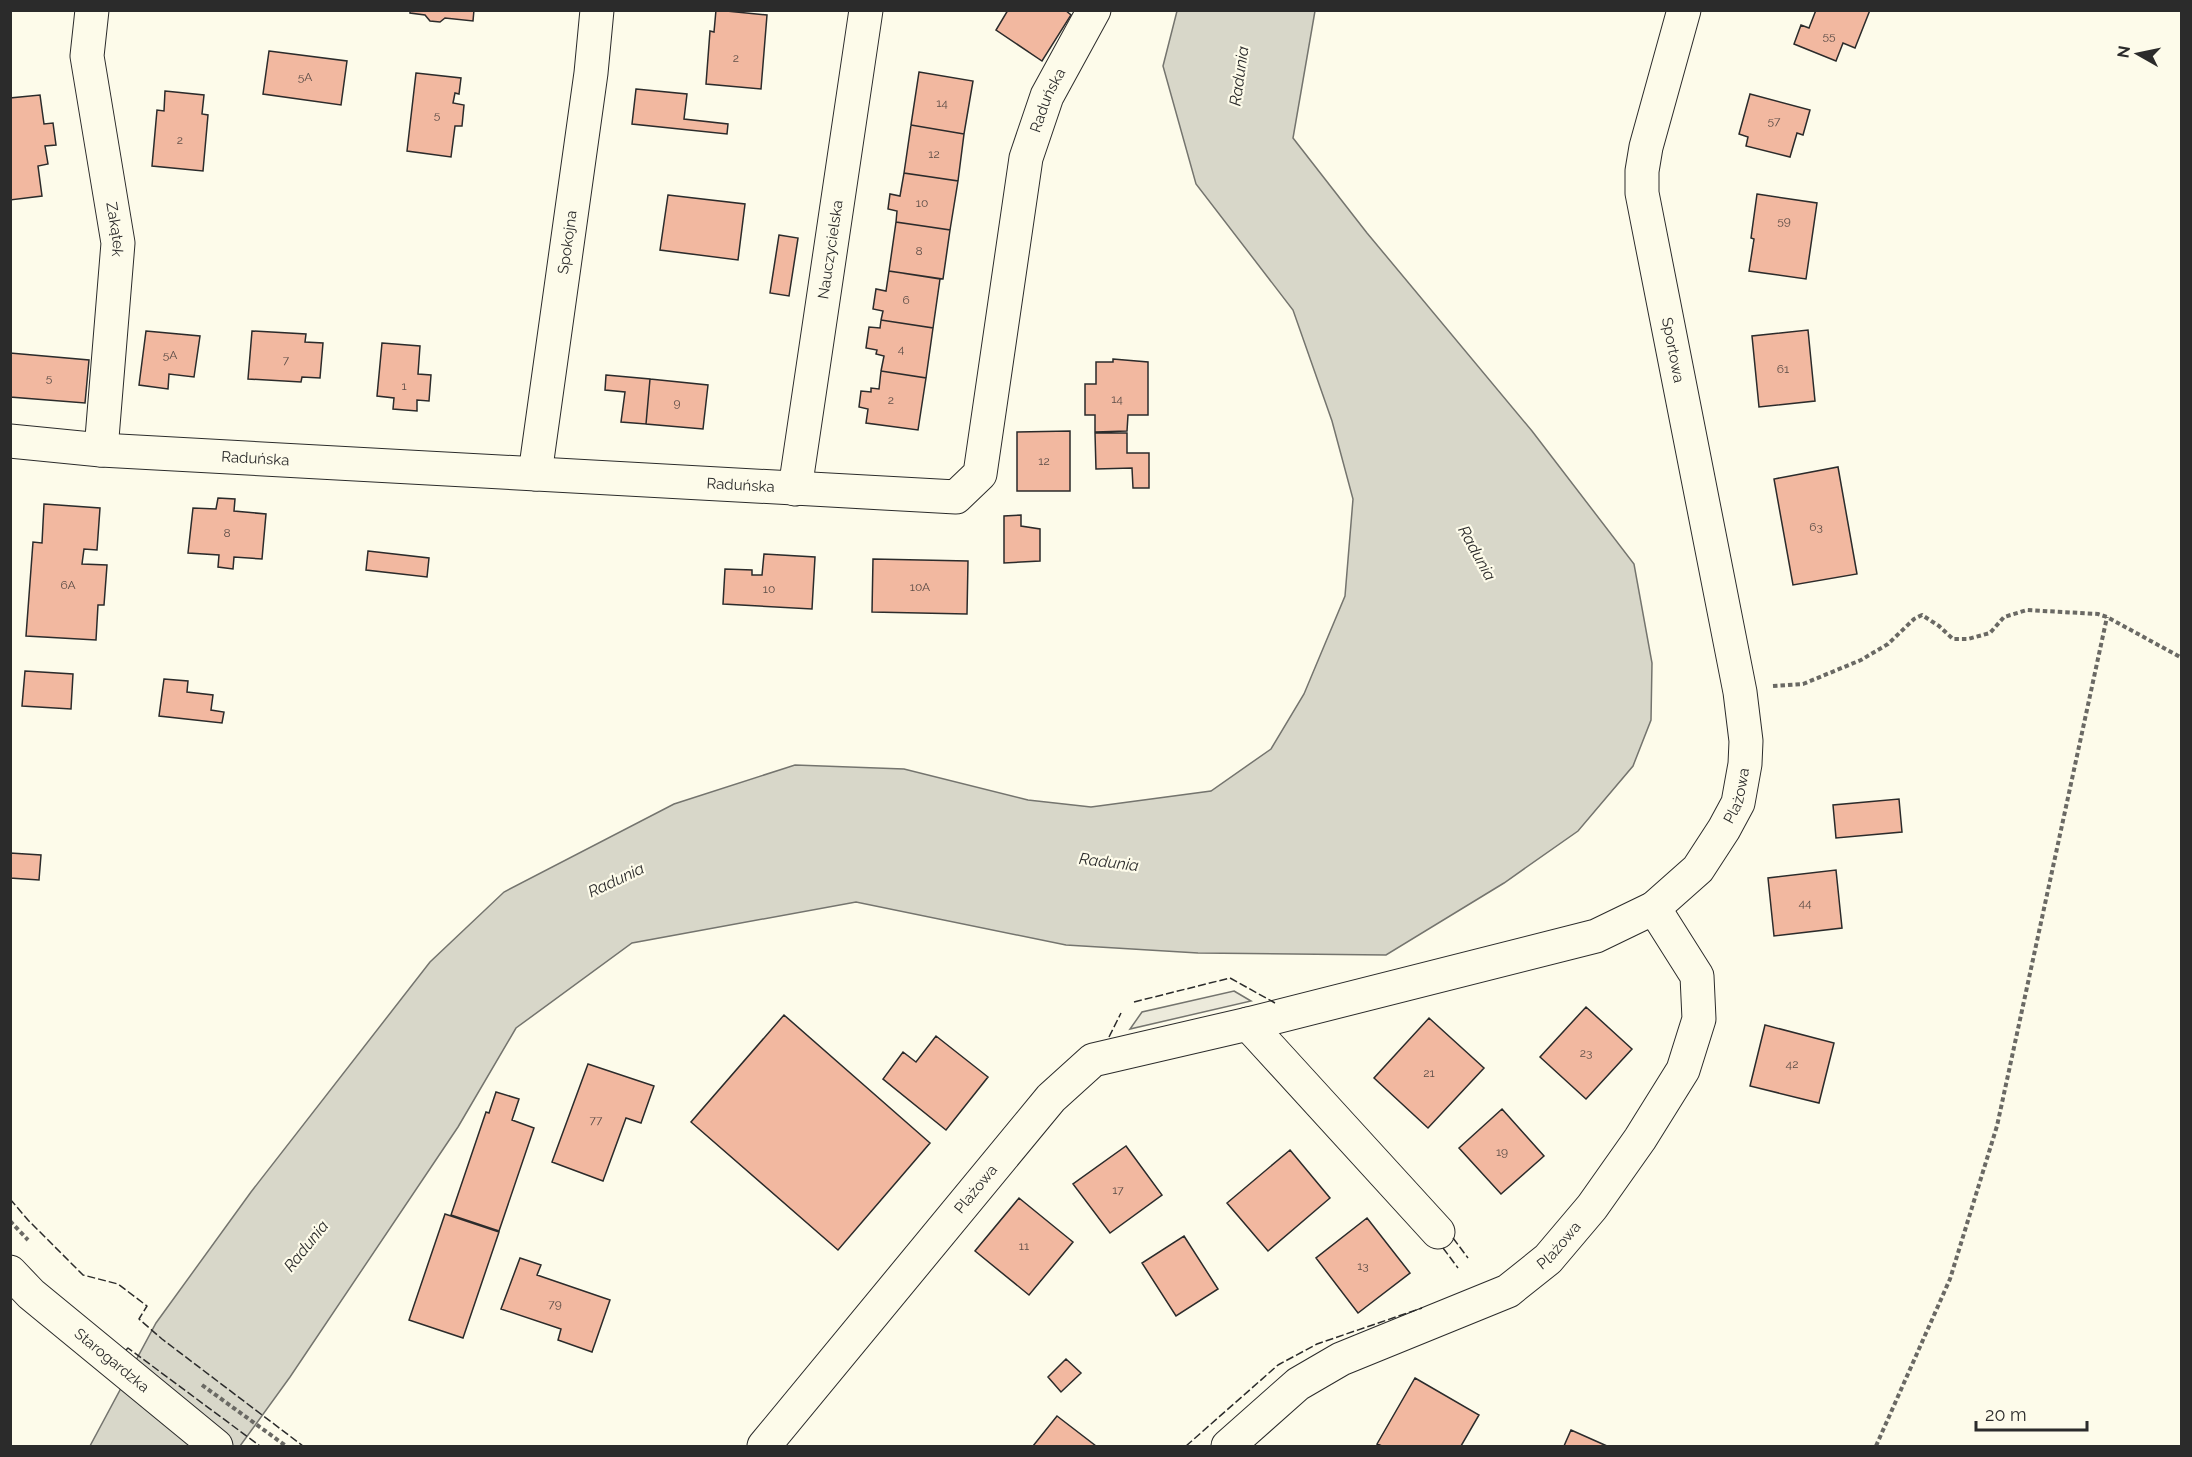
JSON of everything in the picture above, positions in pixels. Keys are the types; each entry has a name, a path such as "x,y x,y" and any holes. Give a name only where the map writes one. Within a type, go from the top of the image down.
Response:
{"street":[{"name":"Zakątek","path":"92,10 87,56 118,243 100,450"},
{"name":"Spokojna","path":"535,474 591,73 597,10"},
{"name":"Nauczycielska","path":"795,489 866,10"},
{"name":"Raduńska","path":"10,441 100,450 956,497 980,474 1026,158 1047,96 1094,10"},
{"name":"Sportowa","path":"1684,10 1646,147 1642,171 1642,193 1740,692"},
{"name":"Plażowa","path":"764,1446 1051,1098 1093,1060 1248,1024 1596,936 1654,908 1698,869 1738,803 1745,764 1746,741 1740,692"},
{"name":"Plażowa","path":"1228,1446 1298,1384 1341,1359 1508,1291 1548,1259 1592,1207 1640,1139 1683,1070 1699,1019 1697,976 1654,908"},
{"path":"1248,1024 1438,1232"},
{"name":"Starogardzka","path":"10,1272 31,1294 216,1446"}],"path":[{"path":"1740,692 1803,684 1862,660 1888,644 1914,619 1922,615 1953,639 1968,639 1990,633 2004,617 2027,610 2098,614 2107,616 2181,658"},
{"path":"1876,1446 1950,1279 1996,1126 2107,616"},
{"path":"200,1383 286,1446"}],"shaded area":[{"path":"1234,991 1251,1001 1130,1029 1142,1012"}],"water":[{"name":"Radunia","path":"1177,11 1315,11 1293,138 1367,233 1532,431 1634,564 1652,663 1651,720 1633,766 1578,831 1504,883 1386,955 1198,953 1066,945 856,902 632,943 516,1028 458,1127 290,1377 240,1446 90,1446 156,1323 251,1192 430,962 504,892 674,804 795,765 904,769 1028,800 1091,807 1211,791 1271,749 1304,694 1345,596 1353,499 1332,421 1293,310 1196,184 1163,66"}],"building":[{"path":"410,10 474,10 473,21 445,18 440,22 430,21 425,15 410,13"},
{"path":"716,10 767,15 761,89 706,84 710,31 714,32"},
{"path":"1008,10 1065,10 1071,15 1042,61 996,30"},
{"path":"1816,10 1870,10 1855,48 1843,43 1836,61 1794,44 1801,25 1809,28"},
{"path":"269,51 347,61 341,105 263,94"},
{"path":"919,72 973,81 964,134 911,125"},
{"path":"416,73 461,78 459,94 455,93 453,103 464,105 462,126 455,126 451,157 407,151"},
{"path":"636,89 687,94 684,119 728,124 727,134 632,124"},
{"path":"165,91 204,95 202,114 208,115 203,171 152,166 157,110 164,111"},
{"path":"1750,94 1810,110 1803,135 1797,133 1790,157 1746,146 1748,137 1739,134"},
{"path":"40,95 44,124 53,123 56,145 45,146 48,164 38,166 42,196 10,200 10,98"},
{"path":"911,125 964,134 958,181 904,173"},
{"path":"904,173 958,181 950,230 896,222 897,211 888,209 890,194 900,196"},
{"path":"1757,194 1817,203 1806,279 1749,271"},
{"path":"668,195 745,204 738,260 660,250"},
{"path":"896,222 950,230 943,279 889,271"},
{"path":"779,235 798,238 789,296 770,293"},
{"path":"889,271 940,279 933,328 881,320 883,311 873,309 876,289 886,291"},
{"path":"881,320 933,328 926,378 881,371 884,356 876,354 877,350 866,348 869,327 880,328"},
{"path":"1808,330 1815,401 1759,407 1752,336"},
{"path":"146,331 200,336 194,377 169,374 168,389 139,385"},
{"path":"252,331 306,334 305,342 323,343 320,378 302,377 301,382 248,379"},
{"path":"382,343 420,346 418,374 431,375 429,401 417,400 417,411 393,409 394,398 377,396"},
{"path":"10,353 89,360 85,403 10,397"},
{"path":"1113,359 1148,362 1148,415 1128,415 1127,431 1095,432 1095,415 1085,415 1085,384 1096,384 1096,362 1113,362"},
{"path":"881,371 926,378 918,430 866,423 868,409 859,407 861,391 871,392 871,388 879,389"},
{"path":"606,375 650,379 646,424 621,422 625,392 605,390"},
{"path":"650,379 708,385 703,429 646,424"},
{"path":"1070,431 1070,491 1017,491 1017,432"},
{"path":"1095,433 1127,433 1127,453 1149,453 1149,488 1133,488 1132,468 1096,469"},
{"path":"1838,467 1857,574 1793,585 1774,479"},
{"path":"218,498 235,499 234,511 266,514 262,559 234,557 233,569 218,567 219,555 188,553 193,508 216,509"},
{"path":"44,504 100,508 97,550 84,549 82,564 107,565 104,605 98,605 96,640 26,636 33,542 42,543"},
{"path":"1021,515 1021,526 1040,529 1040,561 1004,563 1004,516"},
{"path":"368,551 429,558 427,577 366,570"},
{"path":"764,554 815,557 812,609 723,604 725,569 752,570 752,575 762,575"},
{"path":"873,559 968,561 967,614 872,612"},
{"path":"25,671 73,674 71,709 22,706"},
{"path":"164,679 188,681 187,692 213,695 211,710 224,712 222,723 159,716"},
{"path":"1899,799 1902,832 1836,838 1833,805"},
{"path":"10,853 41,855 39,880 10,878"},
{"path":"1836,870 1842,928 1774,936 1768,878"},
{"path":"1586,1007 1632,1049 1586,1099 1540,1057"},
{"path":"784,1015 930,1143 838,1250 691,1122"},
{"path":"1429,1018 1484,1068 1428,1128 1374,1078"},
{"path":"1765,1025 1834,1043 1819,1103 1750,1086"},
{"path":"936,1036 988,1077 946,1130 883,1079 903,1052 916,1062"},
{"path":"588,1064 654,1086 641,1123 626,1118 603,1181 552,1162"},
{"path":"496,1092 519,1099 512,1120 534,1128 499,1231 451,1215 486,1112 489,1113"},
{"path":"1502,1109 1544,1156 1501,1194 1459,1148"},
{"path":"1126,1146 1162,1195 1110,1233 1073,1184"},
{"path":"1290,1150 1330,1198 1268,1251 1227,1203"},
{"path":"1019,1198 1073,1242 1029,1295 975,1251"},
{"path":"445,1214 499,1232 463,1338 409,1320"},
{"path":"1367,1218 1410,1273 1358,1313 1316,1258"},
{"path":"1184,1236 1218,1289 1176,1316 1142,1263"},
{"path":"520,1258 541,1265 537,1275 610,1300 592,1352 558,1340 561,1329 501,1309"},
{"path":"1066,1359 1081,1373 1061,1392 1048,1377"},
{"path":"1415,1378 1479,1415 1461,1446 1382,1446 1377,1444"},
{"path":"1057,1416 1096,1446 1033,1446"},
{"path":"1571,1430 1607,1446 1564,1446"}],"fence":[{"path":"1134,1002 1230,978 1275,1003"},
{"path":"1109,1037 1121,1013"},
{"path":"10,1199 83,1275 118,1284 147,1306 139,1319 303,1446"},
{"path":"1453,1238 1468,1258"},
{"path":"1443,1248 1458,1268"},
{"path":"1186,1446 1278,1365 1317,1344 1422,1308"},
{"path":"126,1350 128,1348 260,1446"}]}
